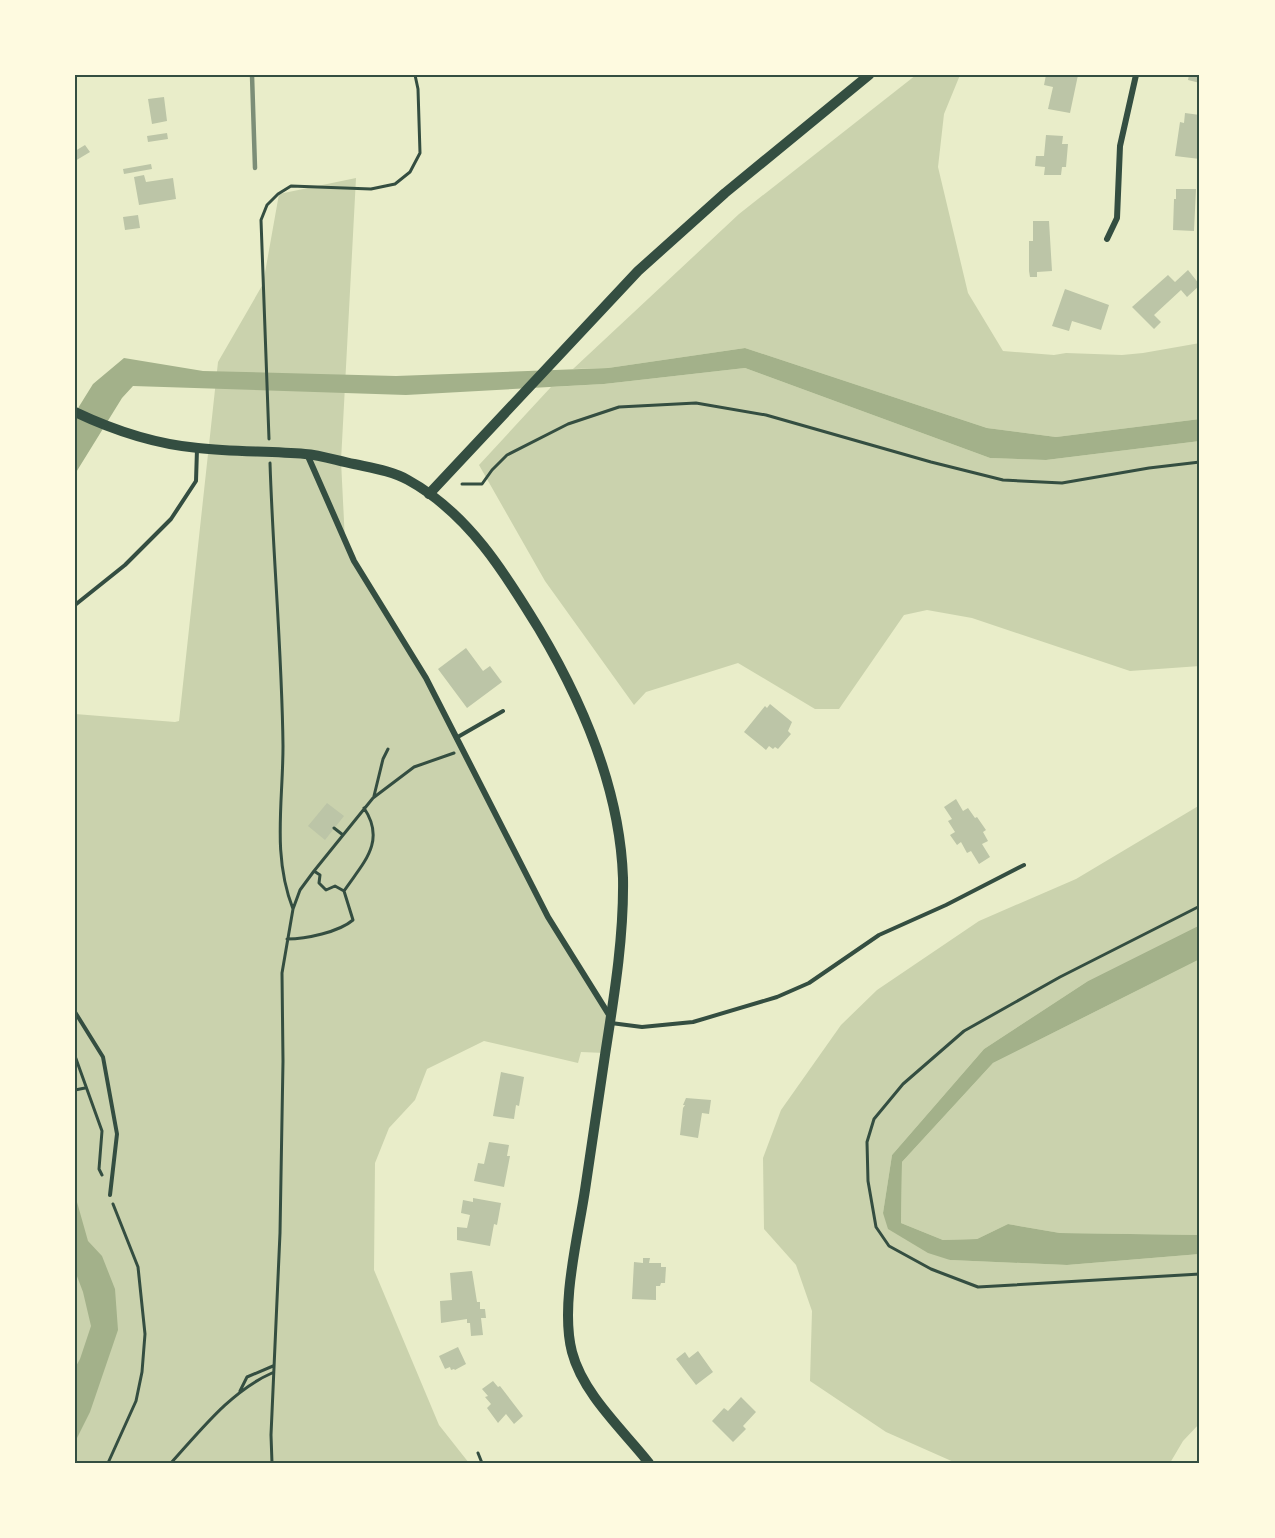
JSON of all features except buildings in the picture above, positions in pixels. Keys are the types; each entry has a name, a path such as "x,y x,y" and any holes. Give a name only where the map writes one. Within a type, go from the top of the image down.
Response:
{"main road":[{"path":"429,494 638,271 668,243 869,75"},
{"path":"75,412 111,429 152,442 197,448 307,454 385,471 407,480 448,508 492,554 547,643 576,699 606,779 617,827 623,876 622,924 611,1020 573,1270 567,1325 573,1355 585,1385 649,1463"}],"street":[{"path":"1107,239 1117,218 1120,146 1136,75"},
{"path":"307,454 354,561 426,678 548,916 611,1020"}],"lane":[{"path":"75,605 125,565 171,519 196,481 197,448"},
{"path":"456,738 503,711"},
{"path":"611,1020 642,1027 693,1022 777,997 809,983 879,934 946,905 1024,865"},
{"path":"75,1012 103,1057 117,1134 110,1195"}],"path":[{"path":"269,445 261,220 267,205 291,186 371,189 395,184 410,172 420,153 418,89 415,75"},
{"path":"462,484 483,484 492,470 507,455 568,424 620,406 696,403 765,415 1004,480 1062,483 1200,462"},
{"path":"269,457 283,746 280,849 284,886 293,909"},
{"path":"373,798 383,759 388,749"},
{"path":"272,1463 273,1366 280,1233 282,973 293,909 300,890 373,798 414,767 462,750"},
{"path":"344,891 366,861 373,844 373,826 364,808"},
{"path":"334,828 343,835"},
{"path":"287,939 297,939 345,927 353,920 344,891 335,886 326,890 319,883 320,875 314,871"},
{"path":"1200,906 1060,977 964,1031 903,1084 874,1119 867,1142 868,1180 876,1227 889,1246 931,1269 978,1287 1200,1274"},
{"path":"75,1056 102,1131 99,1169 138,1267 145,1334 142,1372 135,1401 108,1463"},
{"path":"75,1090 85,1088"},
{"path":"240,1391 247,1377 273,1366"},
{"path":"171,1463 240,1391 273,1373"},
{"path":"478,1453 482,1463"}],"shaded area":[{"path":"916,75 960,75 944,114 938,167 968,293 1003,351 1054,355 1066,353 1122,355 1200,343 1200,419 1056,437 987,428 745,348 608,368 573,369 739,214"},
{"path":"356,178 341,461 345,541 446,719 556,930 611,1018 605,1053 581,1052 578,1063 484,1041 427,1069 415,1100 389,1128 375,1163 374,1270 439,1425 469,1463 75,1463 75,714 179,721 218,362 263,284 279,194"},
{"path":"745,348 987,428 1056,437 1200,419 1200,441 1046,460 990,458 745,368 604,384 406,395 133,386 122,398 75,474 75,413 93,384 124,358 203,371 396,376 608,368"},
{"path":"745,368 990,458 1046,460 1200,441 1200,666 1130,671 972,618 927,610 904,615 839,709 815,709 738,663 646,692 634,705 545,581 479,465 551,387 604,384"},
{"path":"1200,805 1200,925 1088,981 984,1049 892,1155 883,1213 950,1260 1067,1265 1200,1254 1200,1423 1183,1441 1170,1463 956,1463 886,1432 810,1381 812,1311 796,1265 764,1229 763,1158 781,1110 841,1025 877,990 979,921 1076,879"},
{"path":"1200,925 1200,959 993,1063 902,1162 901,1223 943,1240 977,1239 1008,1224 1060,1233 1200,1235 1200,1254 1067,1265 950,1260 928,1253 888,1229 883,1213 892,1155 984,1049 1088,981"},
{"path":"1200,959 1200,1235 1060,1233 1008,1224 977,1239 943,1240 901,1223 902,1162 993,1063"},
{"path":"75,1195 88,1241 102,1256 115,1289 118,1330 90,1412 75,1442 75,1368 91,1326 83,1292 75,1271"}],"railway":[{"path":"252,75 255,168"}]}
